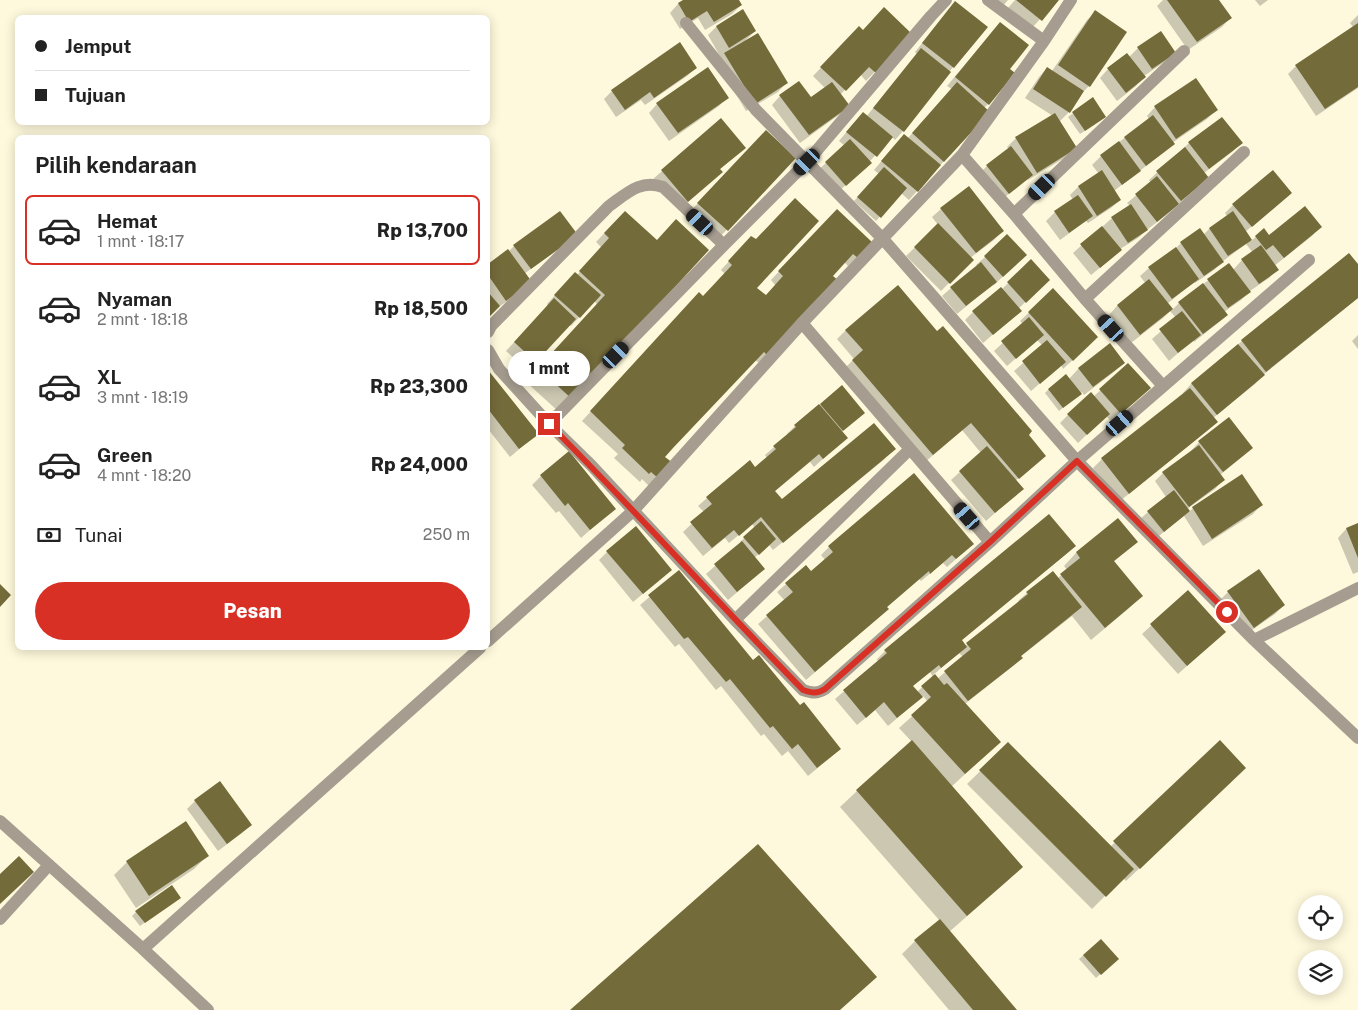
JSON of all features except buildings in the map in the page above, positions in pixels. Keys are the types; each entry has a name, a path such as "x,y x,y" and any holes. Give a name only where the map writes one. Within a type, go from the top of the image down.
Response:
{"street":[{"path":"549,424 807,162 946,0"},
{"path":"988,0 1044,41"},
{"path":"490,639 633,511 802,323 962,155 1071,0"},
{"path":"686,23 756,110 883,239 1077,461 1254,640 1358,738"},
{"path":"1014,214 1184,51"},
{"path":"1085,299 1244,152"},
{"path":"962,155 1085,299 1163,386"},
{"path":"490,328 609,206 642,185 654,184 664,187 724,245"},
{"path":"490,353 499,369 549,424 803,690 812,693 825,689 990,542 1077,461 1309,260"},
{"path":"802,323 990,542"},
{"path":"735,620 910,449"},
{"path":"1254,640 1358,588"},
{"path":"143,949 478,650"},
{"path":"0,821 208,1010"},
{"path":"0,918 49,865"}],"route":[{"path":"549,424 803,690 812,693 825,689 990,542 1077,461 1227,612"}]}
